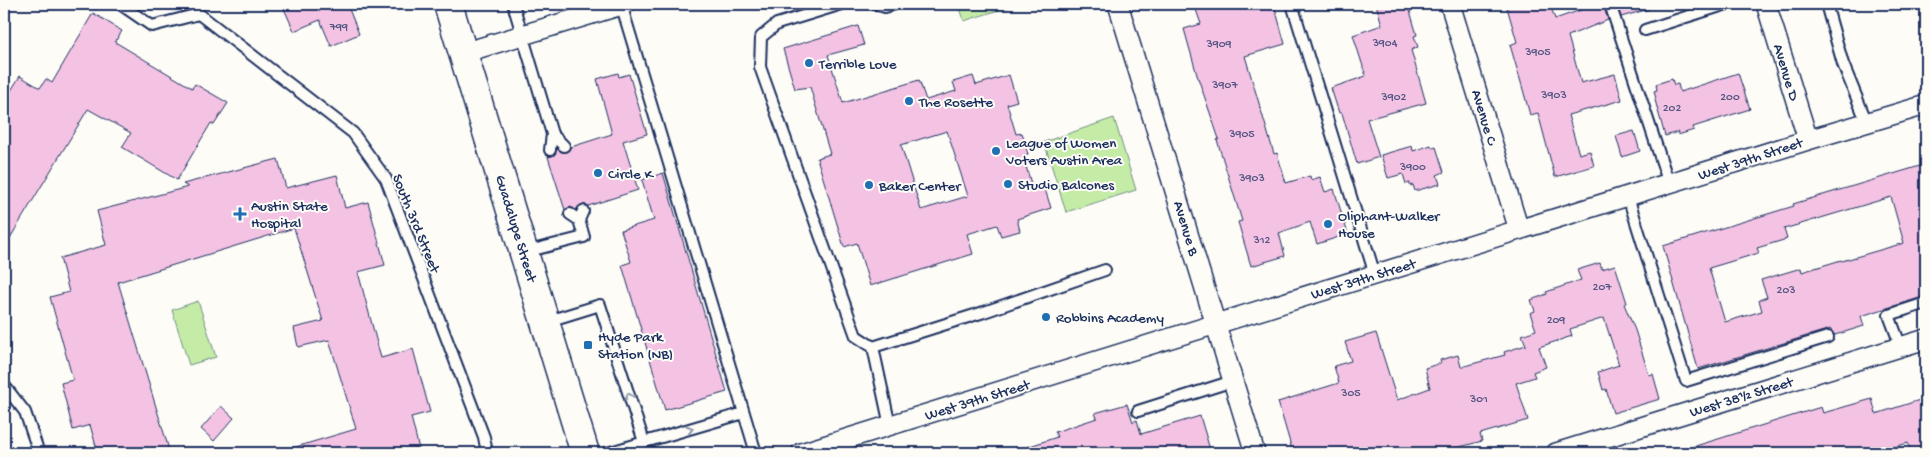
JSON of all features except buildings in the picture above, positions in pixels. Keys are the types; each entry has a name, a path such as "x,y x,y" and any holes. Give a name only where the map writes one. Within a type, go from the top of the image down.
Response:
{"main road":[{"name":"Guadalupe Street","path":"448,4 585,453"}],"street":[{"path":"463,53 623,4"},
{"name":"Avenue B","path":"1118,4 1255,453"},
{"name":"Avenue C","path":"1450,4 1519,230"},
{"name":"Avenue D","path":"1766,4 1808,140"},
{"name":"West 39th Street","path":"803,453 1375,274 1926,105"},
{"name":"West 38½ Street","path":"1556,453 1926,339"}],"lane":[{"name":"South 3rd Street","path":"120,4 152,26 199,14 353,133 386,180 484,438 487,453"},
{"path":"513,4 552,134 550,150"},
{"path":"623,4 756,453"},
{"path":"842,4 777,24 761,37 760,67 856,336 873,347 890,426"},
{"path":"875,4 885,7 895,4"},
{"path":"1292,4 1375,274"},
{"path":"1610,4 1669,184"},
{"path":"1645,30 1726,4"},
{"path":"1826,4 1843,64 1866,123"},
{"path":"552,134 564,146"},
{"path":"1628,197 1686,381 1828,337"},
{"path":"524,253 584,237 581,215 570,214"},
{"path":"873,347 984,312 1105,270"},
{"path":"1901,347 1890,315 1926,303"},
{"path":"546,322 600,305 644,442"},
{"path":"1138,411 1233,380"},
{"path":"4,385 25,412 39,453"},
{"path":"607,453 744,413"}],"green space":[{"path":"959,4 1018,4 964,21"},
{"path":"1114,118 1136,190 1066,212 1044,142"},
{"path":"198,301 216,357 189,365 172,310"}],"place":[{"name":"Terrible Love","path":"809,63"},
{"name":"The Rosette","path":"909,101"},
{"name":"League of Women Voters Austin Area","path":"996,151"},
{"name":"Circle K","path":"598,173"},
{"name":"Studio Balcones","path":"1008,184"},
{"name":"Baker Center","path":"869,185"},
{"name":"Austin State Hospital","path":"240,214"},
{"name":"Oliphant-Walker House","path":"1328,224"},
{"name":"Robbins Academy","path":"1046,317"},
{"name":"Hyde Park Station (NB)","path":"588,345"}]}
